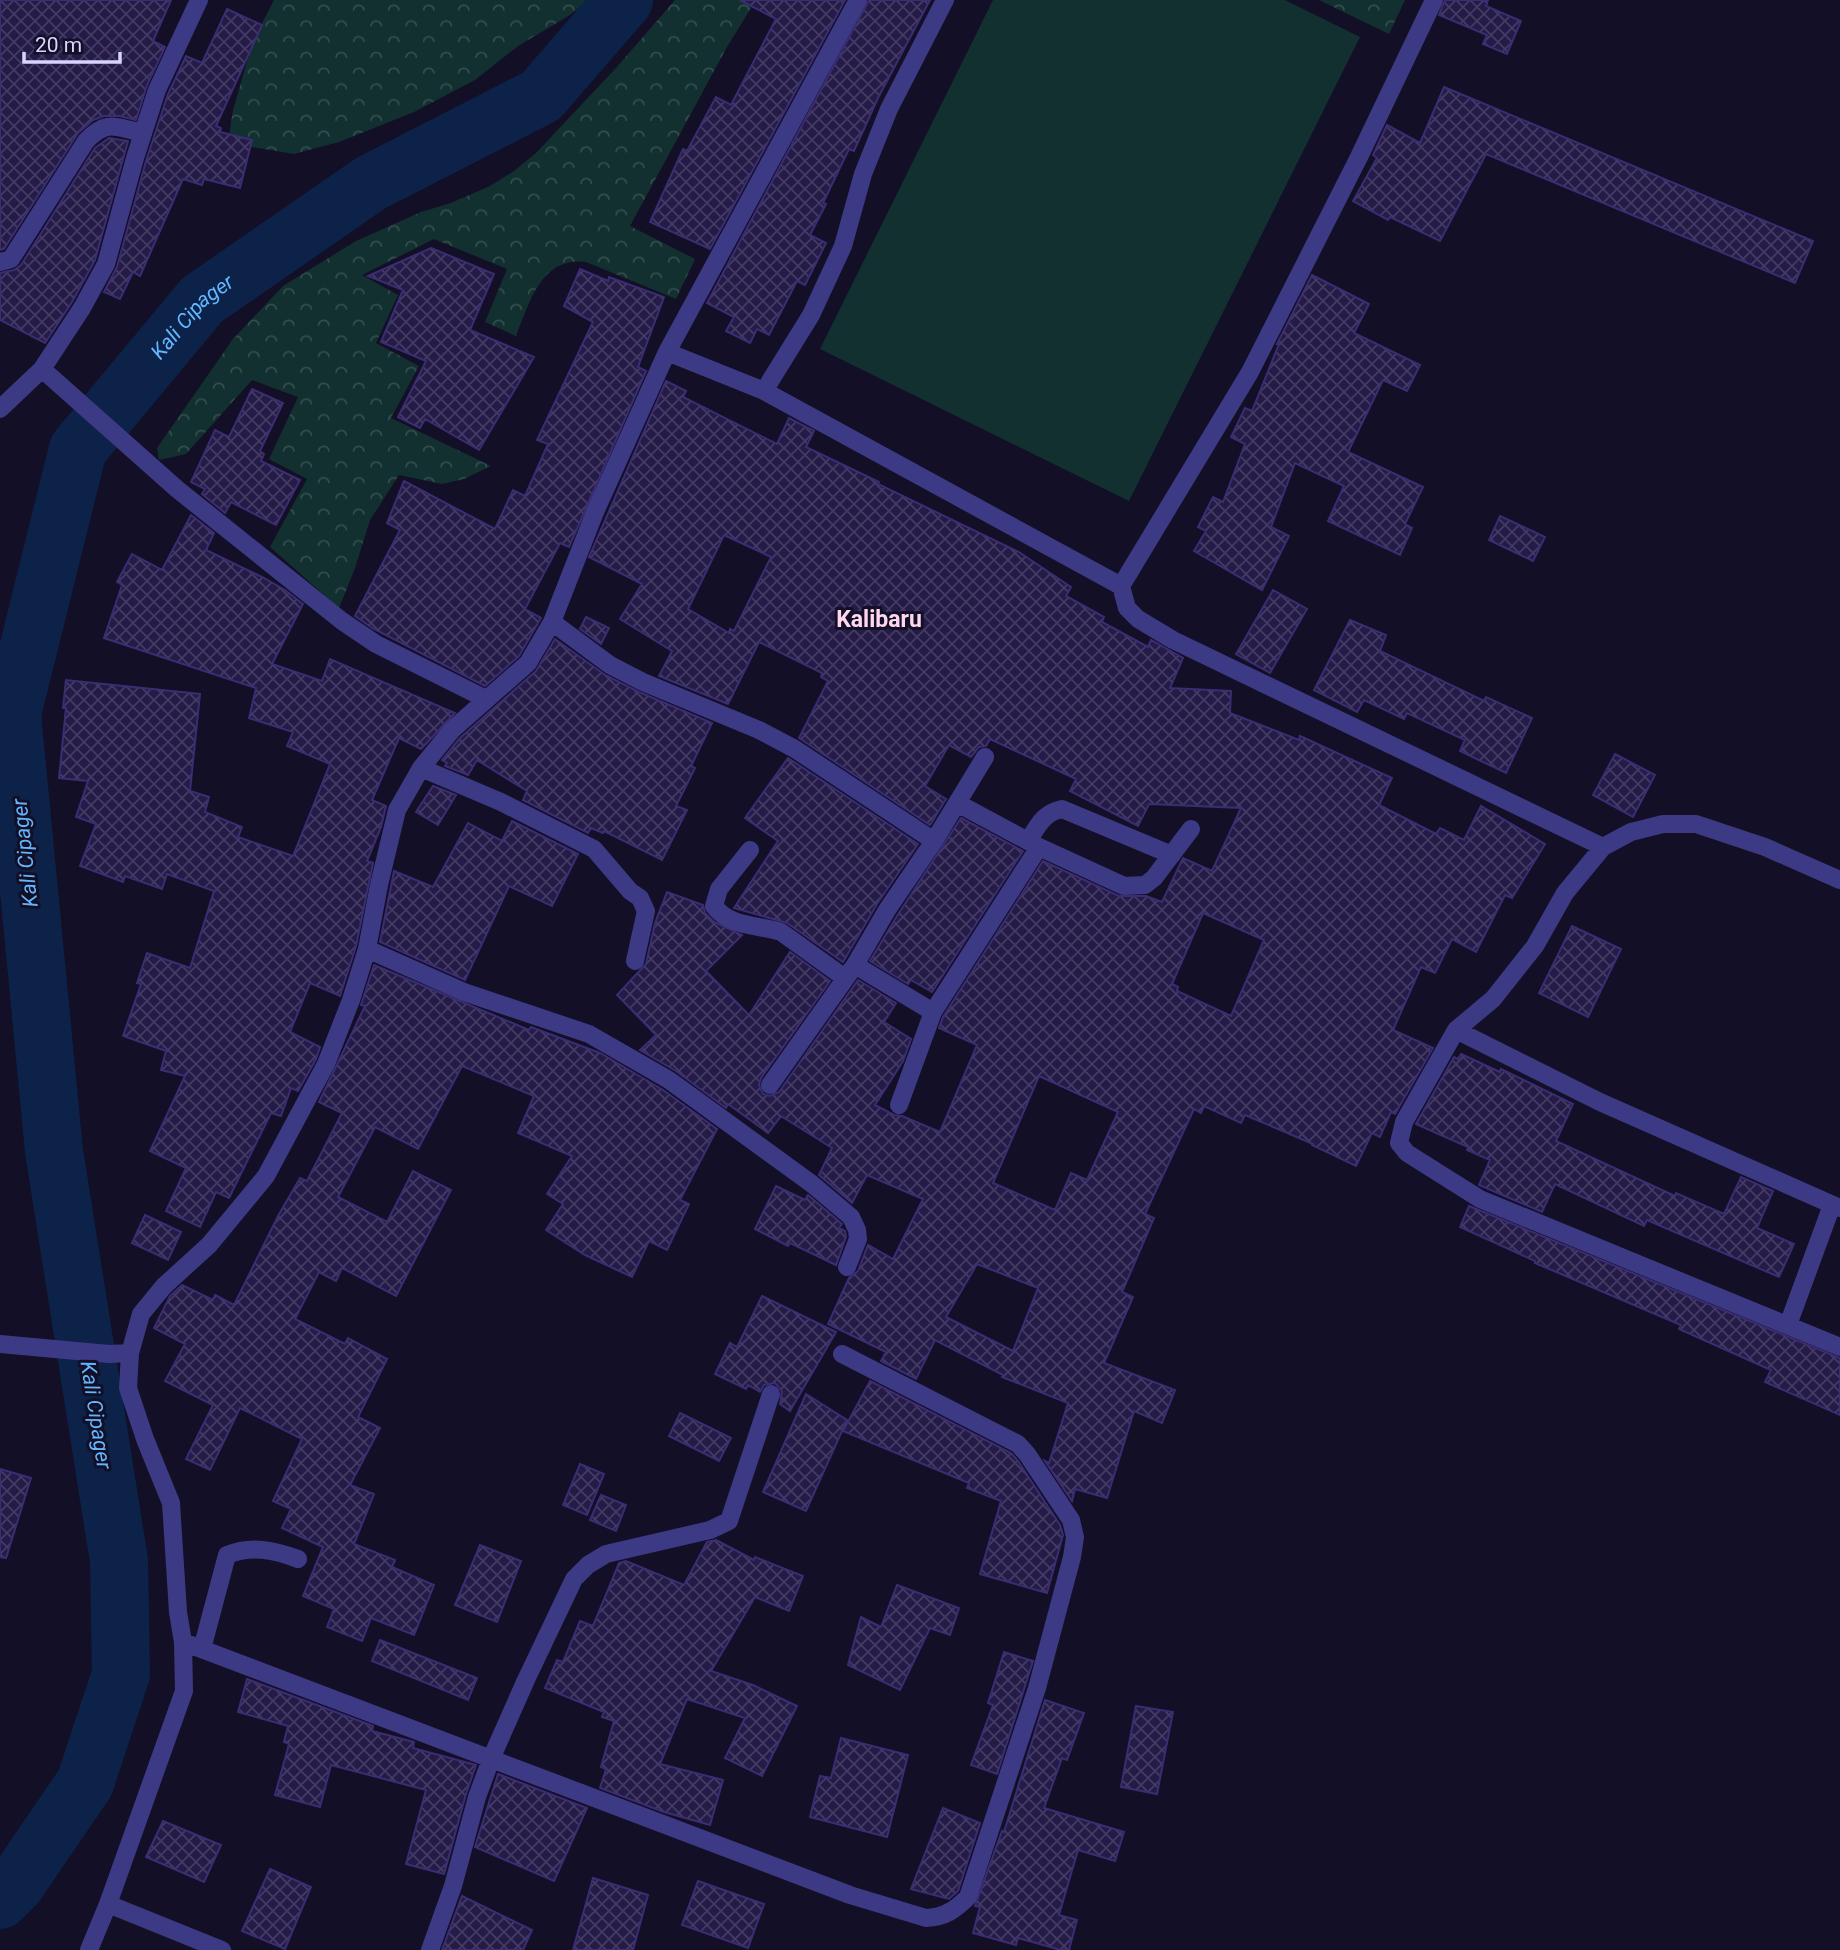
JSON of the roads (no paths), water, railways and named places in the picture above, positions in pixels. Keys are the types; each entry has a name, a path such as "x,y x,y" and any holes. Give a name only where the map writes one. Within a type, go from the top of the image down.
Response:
{"street":[{"path":"0,409 42,369 82,308 106,264 157,90 199,0"},
{"path":"89,1950 184,1691 183,1642 178,1612 171,1503 128,1388 130,1353 141,1314 164,1286 209,1245 265,1176 326,1064 351,1000 367,949 397,810 421,768 452,730 528,663 552,622 595,512 667,352 858,0"},
{"path":"764,391 811,315 838,258 863,174 885,120 945,0"},
{"path":"1121,586 1250,372 1359,157 1434,0"},
{"path":"0,262 11,259 86,141 97,130 111,126 143,133"},
{"path":"667,352 764,391 1121,586 1127,608 1138,619 1173,640 1603,847"},
{"path":"42,369 177,489 342,621 376,644 486,699"},
{"path":"552,622 610,665 643,682 759,730 795,749 934,841"},
{"path":"770,1085 850,971 985,757"},
{"path":"421,768 501,802 594,849 630,891 640,898 646,911 635,961"},
{"path":"957,803 1034,844 1124,886 1145,885 1154,878 1191,829"},
{"path":"899,1105 933,1013 1034,844 1043,817 1051,811 1062,809 1172,855"},
{"path":"1840,880 1754,843 1696,824 1663,824 1631,832 1603,847 1565,893 1535,946 1493,999 1456,1030 1404,1122 1398,1143 1401,1148 1480,1199 1840,1347"},
{"path":"750,850 719,889 713,906 718,912 747,926 781,932 933,1013"},
{"path":"367,949 464,992 589,1034 669,1080 812,1184 851,1217 858,1240 846,1267"},
{"path":"1456,1030 1600,1102 1836,1207 1788,1325"},
{"path":"0,1345 109,1354 130,1353"},
{"path":"183,1642 850,1895 926,1918 939,1917 954,1911 968,1897 1037,1688 1075,1537 1071,1520 1027,1454 1017,1444 842,1354"},
{"path":"430,1950 453,1886 477,1797 491,1759 562,1600 574,1579 606,1554 710,1530 729,1521 771,1394"},
{"path":"202,1649 227,1555 242,1549 274,1550 298,1559"},
{"path":"108,1904 222,1950"}],"waterway":[{"name":"Kali Cipager","path":"0,1900 16,1884 85,1783 121,1674 119,1561 54,1151 12,714 78,449 202,300 371,183 541,96 624,0"}],"district":[{"name":"Kalibaru","path":"879,619"}]}
